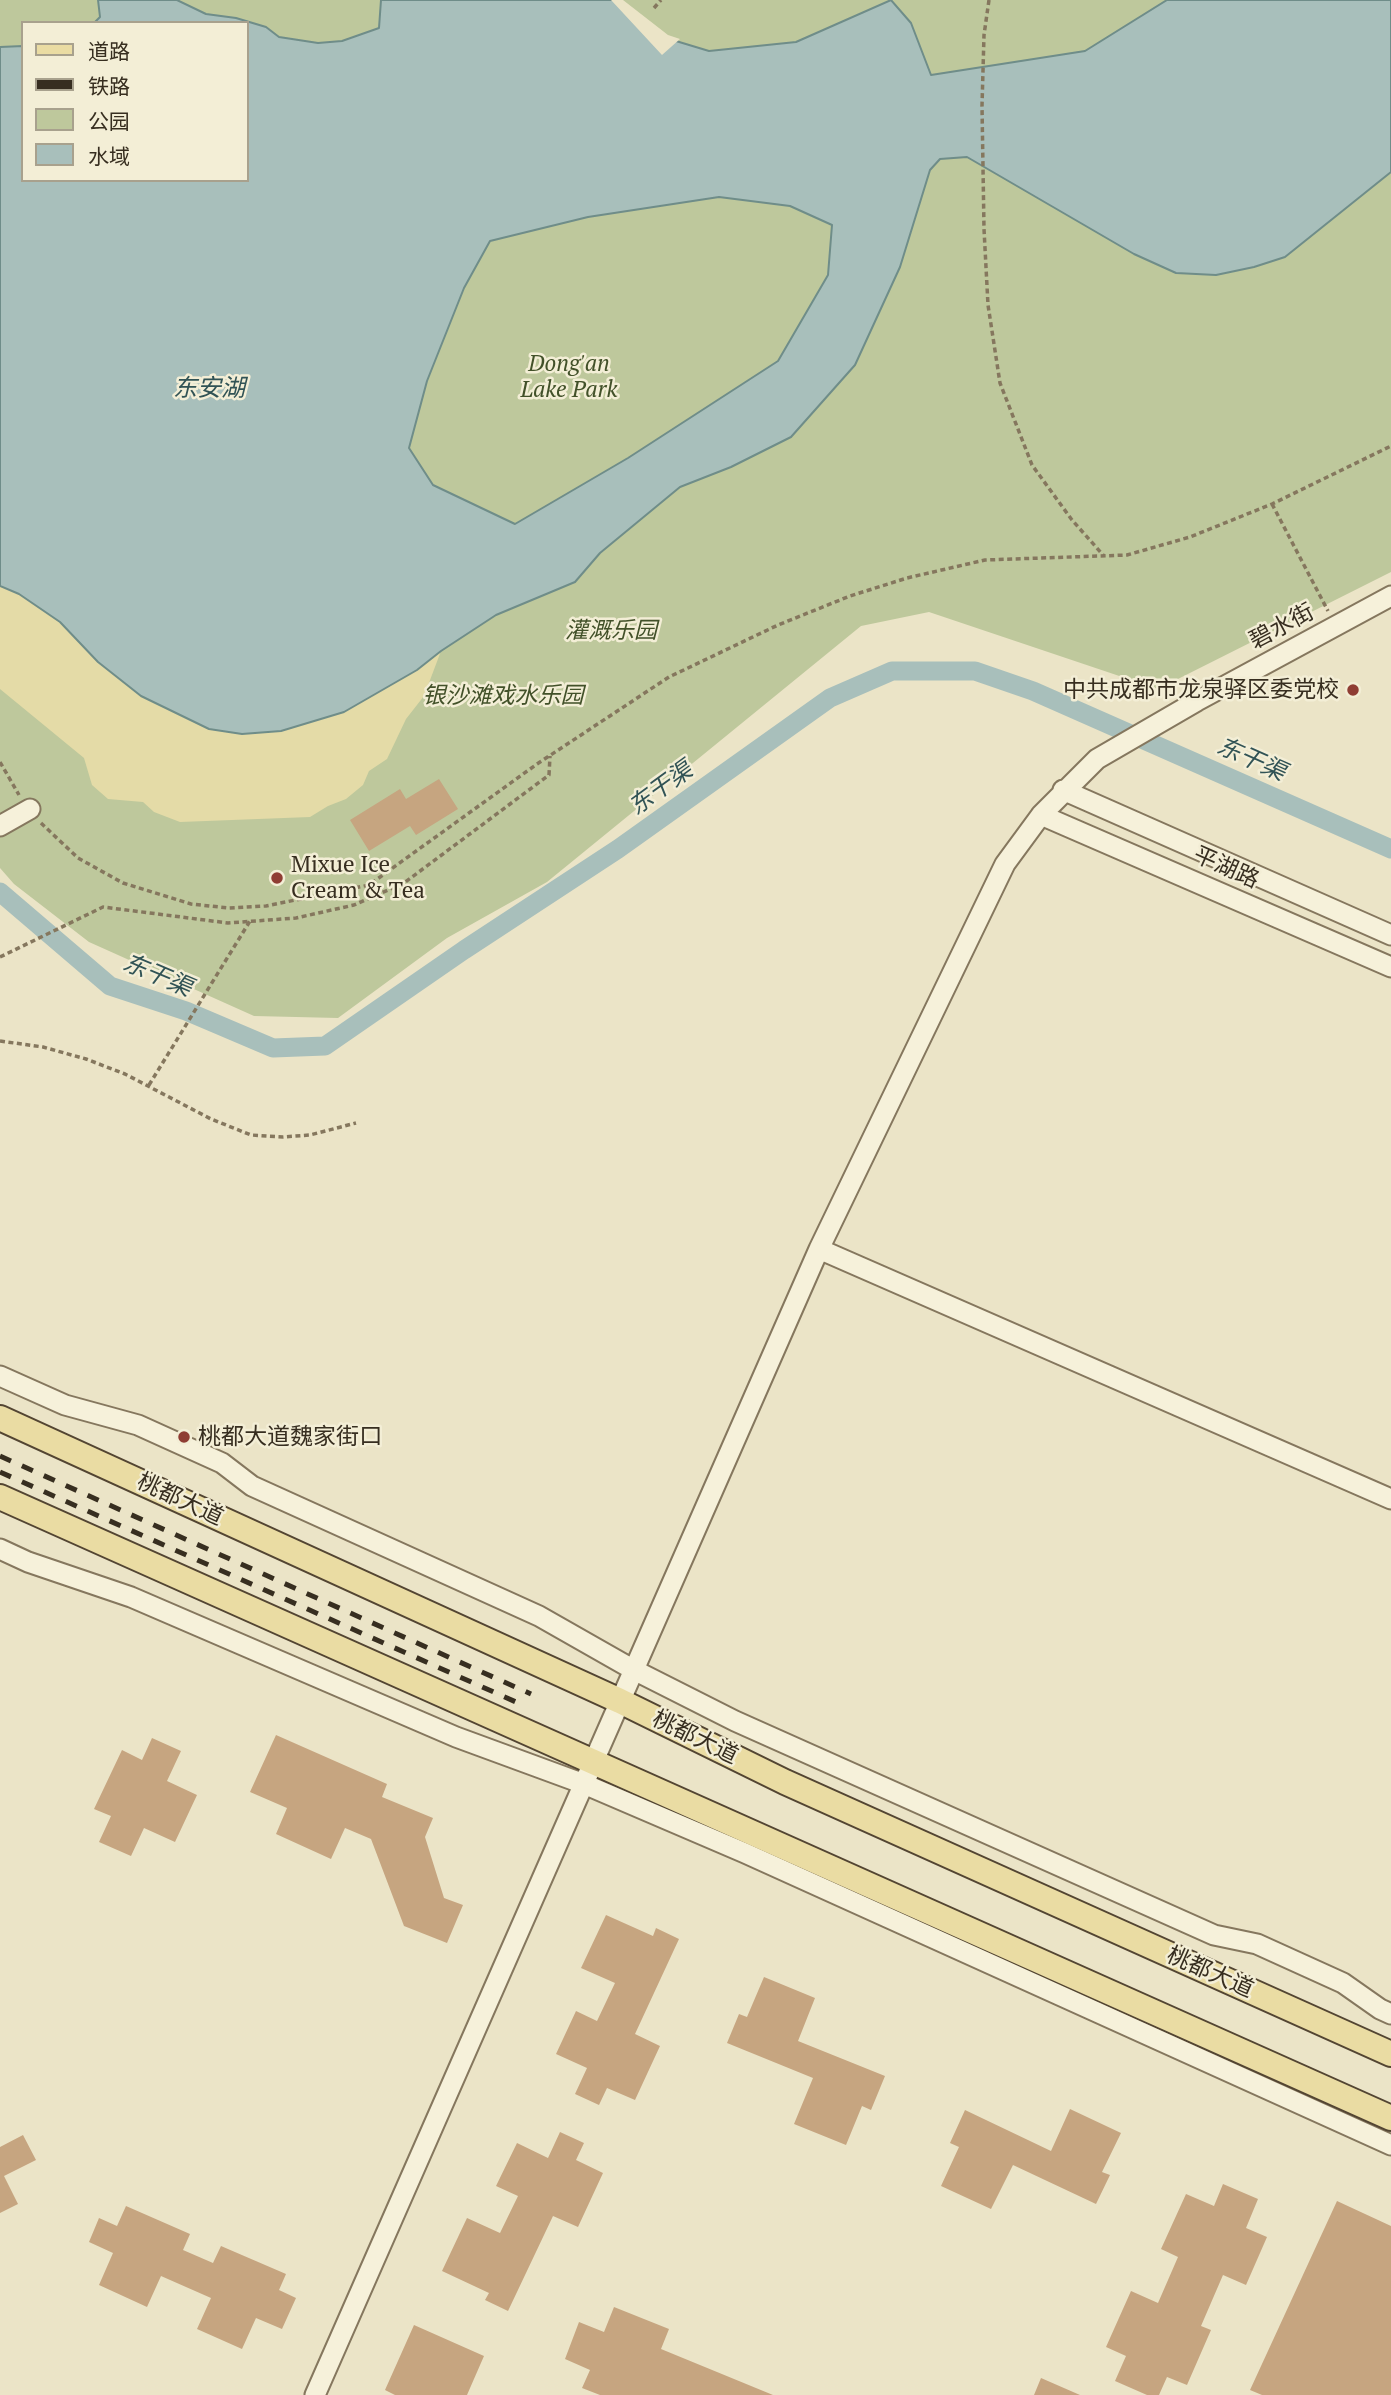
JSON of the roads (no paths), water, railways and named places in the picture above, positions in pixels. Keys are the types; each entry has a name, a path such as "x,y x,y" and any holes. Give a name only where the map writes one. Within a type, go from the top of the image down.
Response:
{"main road":[{"name":"桃都大道","path":"0,1418 620,1701 785,1782 1391,2054"},
{"path":"0,1497 588,1773 1391,2118"}],"street":[{"name":"碧水街","path":"315,2395 819,1249 1005,864 1041,815 1063,790 1097,759 1197,701 1391,596"},
{"name":"平湖路","path":"1063,790 1391,935"},
{"path":"0,826 30,809"},
{"name":"平湖路","path":"1041,815 1391,967"},
{"path":"819,1249 1391,1499"},
{"path":"0,1376 65,1405 138,1425 222,1463 252,1486 538,1616 634,1670 734,1721 1214,1935 1257,1944 1343,1983 1391,2014"},
{"path":"0,1549 28,1563 131,1597 456,1737 588,1773 745,1853 1391,2145"}],"water":[{"name":"东安湖","path":"98,0 177,0 206,14 246,21 96,21 100,17"},
{"name":"东安湖","path":"381,0 617,0 666,38 709,51 796,42 891,0 911,23 931,75 1085,51 1167,0 1391,0 1391,172 1285,257 1216,275 1176,273 1134,254 967,157 940,159 930,170 900,267 855,365 791,437 731,467 680,487 600,553 575,582 496,615 417,670 344,712 281,731 242,734 209,729 141,696 98,662 60,622 19,594 0,586 0,47 21,46 21,182 248,182 248,22 266,27 279,37 318,43 342,41 379,28","holes":["719,197 790,206 832,225 828,275 778,361 628,458 515,524 433,485 409,448 427,381 464,288 490,241 588,217"]}],"waterway":[{"name":"东干渠","path":"0,892 110,986 186,1011 273,1048 325,1046 464,950 618,849 830,698 892,671 975,671 1033,691 1391,849"}],"railway":[{"path":"0,1456 531,1694"},
{"path":"0,1472 525,1706"}],"place":[{"name":"中共成都市龙泉驿区委党校","path":"1353,690"},
{"name":"Mixue Ice Cream & Tea","path":"277,878"},
{"name":"桃都大道魏家街口","path":"184,1437"}],"park label":[{"name":"Dong'an Lake Park","path":"569,377"},
{"name":"灌溉乐园","path":"611,631"},
{"name":"银沙滩戏水乐园","path":"503,696"}]}
